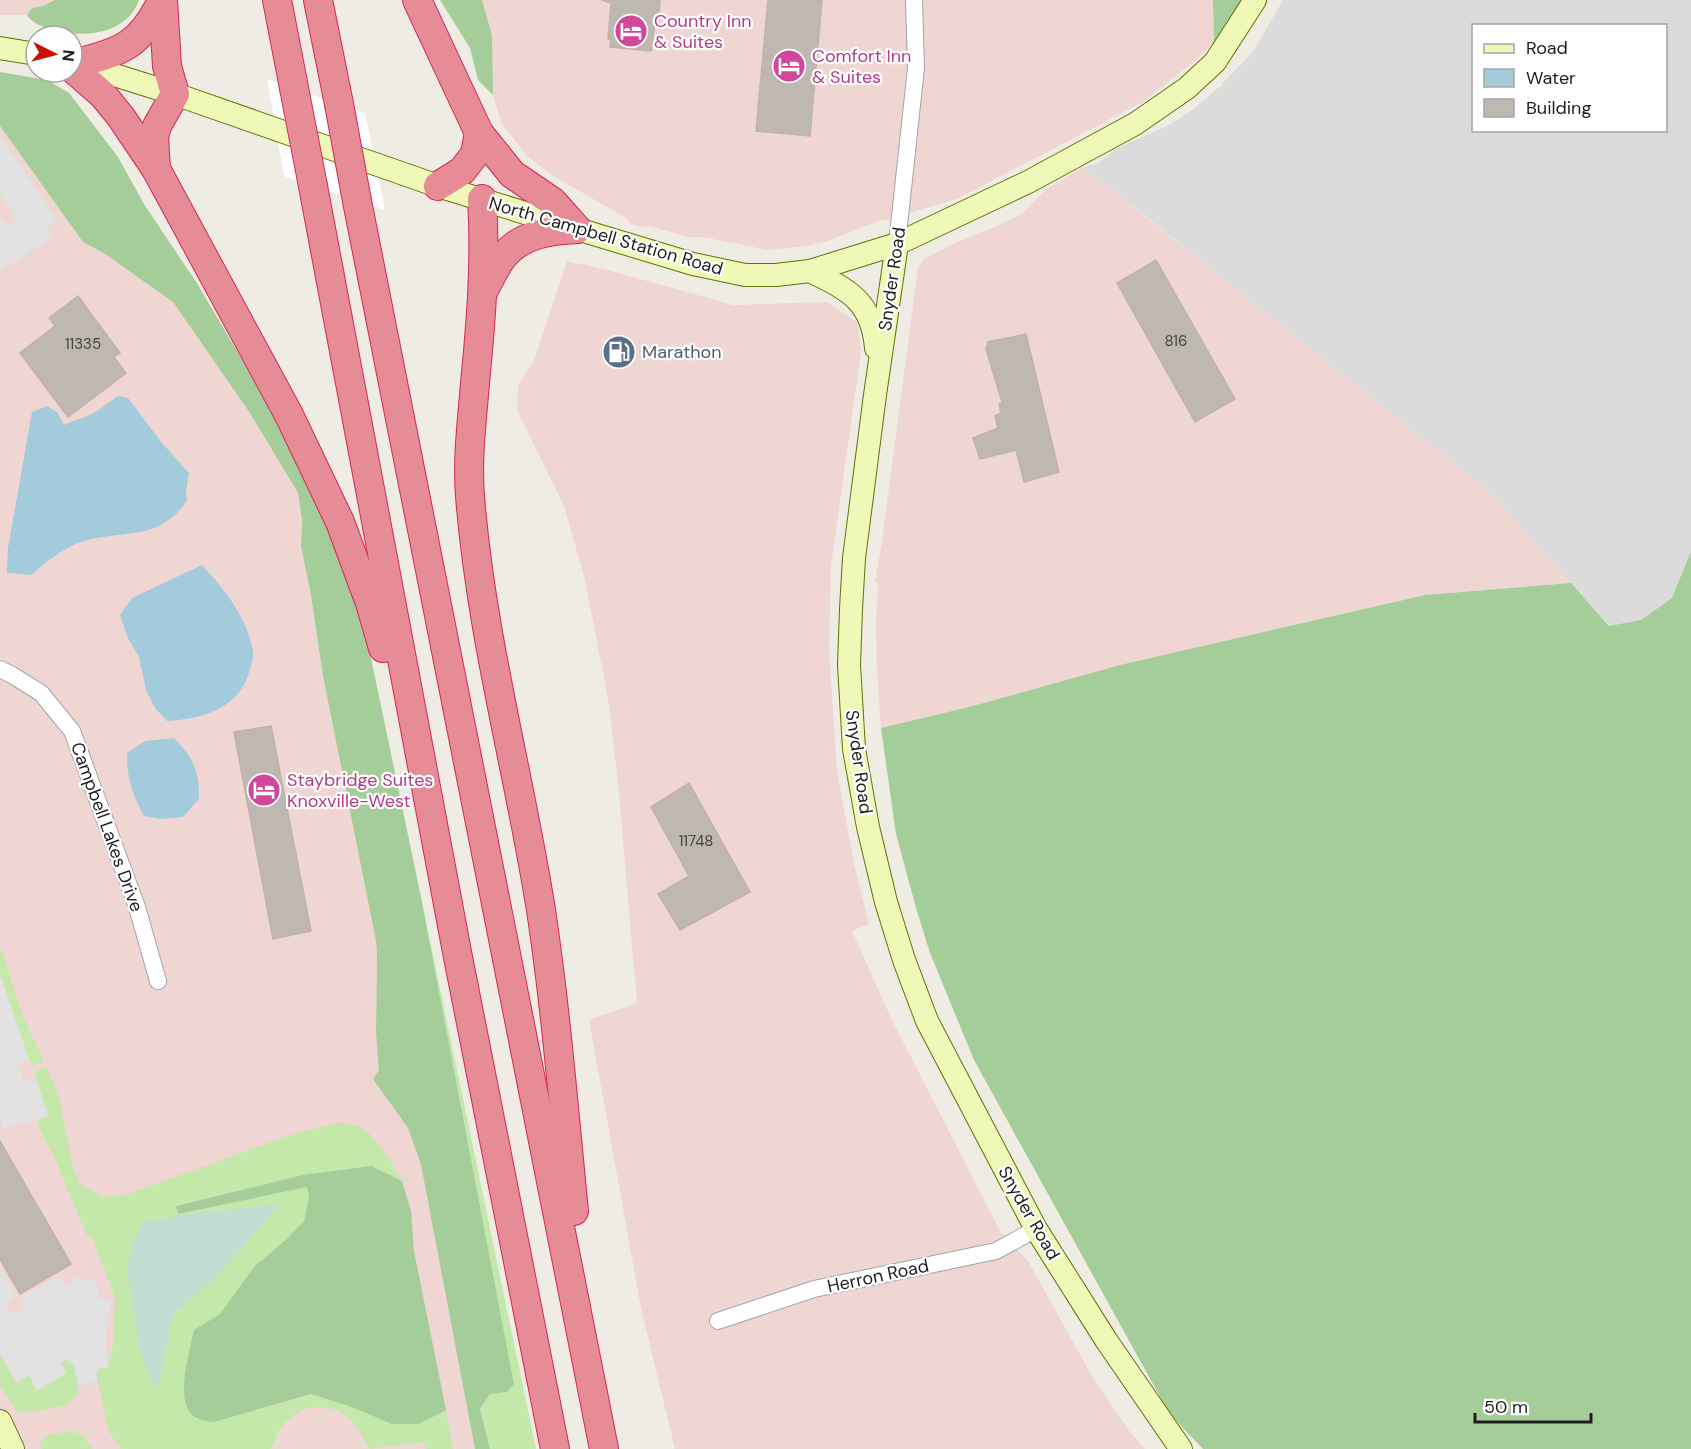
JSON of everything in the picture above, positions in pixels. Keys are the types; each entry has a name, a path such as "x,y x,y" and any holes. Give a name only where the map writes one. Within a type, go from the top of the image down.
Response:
{"highway":[{"path":"84,61 117,52 139,37 152,21 162,0"},
{"path":"156,169 154,137 157,126 175,94 167,66 162,0"},
{"path":"277,0 439,859 555,1449"},
{"path":"318,0 604,1449"},
{"path":"417,0 478,133 512,174 553,202 577,229"},
{"path":"84,76 121,117 156,169 289,415 340,522 370,603 439,859"},
{"path":"438,186 462,171 475,154 478,133"},
{"path":"482,199 484,290 469,454 470,494 479,583 544,933 592,1386"},
{"path":"484,290 501,259 518,243 547,231 577,229"}],"street":[{"name":"Snyder Road","path":"914,0 916,68 897,244 854,558 850,609 849,665 854,749 868,827 886,902 904,960 927,1021 1036,1229 1118,1358 1180,1449"},
{"name":"North Campbell Station Road","path":"84,67 175,94 438,186 693,264 745,275 776,275 810,271 897,244 1028,182 1135,124 1178,94 1215,62 1255,0"},
{"path":"0,48 24,52"},
{"path":"810,271 849,291 862,303 872,322 878,373"},
{"name":"Campbell Lakes Drive","path":"0,669 41,693 72,731 137,907 158,981"},
{"name":"Herron Road","path":"718,1321 814,1289 996,1251 1036,1229"}],"shaded area":[{"path":"0,0 55,0 32,8 27,15 0,15"},
{"path":"482,0 1213,0 1214,42 1197,59 1143,102 959,198 881,220 828,241 807,246 768,250 703,237 688,237 649,226 640,227 630,224 626,218 550,174 526,155 501,122 493,95 492,35"},
{"path":"1283,0 1691,0 1691,551 1672,598 1641,620 1610,626 1548,558 1172,237 1083,167 1096,164 1118,148 1171,124 1223,86 1223,83 1253,52"},
{"path":"0,126 83,242 105,254 173,302 250,413 298,493 302,520 301,546 323,676 376,941 376,1033 380,1070 374,1079 408,1128 421,1165 475,1449 0,1449"},
{"path":"0,136 57,220 47,226 53,237 0,271 0,219 7,226 13,221 12,213 0,192"},
{"path":"1083,167 1489,491 1571,583 1425,595 1120,665 973,706 881,728 876,625 878,583 875,582 918,267 924,259 951,245 1022,214 1046,189"},
{"path":"567,261 608,270 733,305 827,302 858,323 861,352 831,566 829,647 837,770 854,864 869,924 852,931 891,1018 1000,1231 1028,1261 1092,1376 1130,1432 1145,1449 675,1449 641,1308 589,1020 637,1003 618,783 608,698 584,576 564,506 517,410 518,386 534,360"},
{"path":"0,974 29,1059 18,1064 23,1082 36,1079 48,1116 3,1129 0,1120"},
{"path":"0,1266 17,1296 8,1302 8,1308 14,1315 24,1309 19,1298 59,1276 65,1285 69,1286 74,1278 96,1281 99,1298 111,1299 105,1342 108,1367 97,1369 98,1382 78,1385 73,1363 67,1359 61,1363 66,1373 37,1391 29,1375 17,1383 0,1354"}],"green space":[{"path":"55,0 139,0 133,12 123,22 112,28 86,34 84,34 84,24 37,24 33,22 27,15 32,8"},
{"path":"440,0 482,0 492,35 493,95 478,80 470,48"},
{"path":"1213,0 1248,0 1214,42"},
{"path":"0,72 24,76 24,84 54,84 69,93 118,157 144,204 198,285 251,375 319,501 359,601 421,897 514,1384 507,1392 490,1394 480,1409 490,1449 475,1449 421,1165 408,1128 373,1079 379,1070 376,1033 376,941 323,676 301,546 302,520 298,493 250,413 173,302 105,254 83,242 0,126"},
{"path":"1691,551 1691,1449 1203,1449 1169,1413 974,1060 930,953 916,908 896,834 881,728 973,706 1120,665 1425,595 1571,583 1609,626 1641,620 1672,598"},
{"path":"421,897 536,1449 490,1449 480,1409 490,1394 507,1392 514,1384"},
{"path":"0,946 21,1012 44,1061 33,1065 28,1058 0,974"},
{"path":"47,1066 60,1101 73,1169 80,1184 103,1197 125,1195 288,1136 335,1123 358,1126 370,1134 388,1157 402,1181 371,1166 303,1175 176,1206 178,1214 307,1187 309,1197 304,1221 254,1267 220,1314 194,1331 256,1411 311,1394 419,1424 446,1410 453,1449 425,1449 424,1442 371,1449 358,1429 343,1413 316,1407 291,1417 280,1429 271,1449 121,1449 109,1432 96,1374 97,1369 108,1367 113,1345 115,1297 91,1235 87,1236 38,1124 40,1119 48,1116 36,1079 36,1071"},
{"path":"371,1166 402,1181 411,1211 414,1251 446,1410 419,1424 392,1424 349,1406 311,1394 214,1422 199,1419 191,1413 186,1404 184,1392 186,1365 194,1330 220,1314 254,1267 304,1221 309,1197 307,1187 178,1214 176,1206 303,1175"},
{"path":"280,1205 212,1281 173,1315 157,1391 141,1355 127,1271 134,1239 143,1222 202,1212"},
{"path":"0,1354 17,1383 29,1374 66,1374 61,1363 66,1359 74,1367 78,1390 68,1403 59,1407 18,1413 0,1386"},
{"path":"69,1431 82,1435 93,1449 41,1449 39,1445 46,1436"}],"water":[{"path":"118,396 128,398 162,443 189,473 187,501 175,515 163,524 137,532 78,543 53,557 31,575 7,573 8,548 32,412 47,406 58,413 64,425 94,413"},
{"path":"202,565 227,594 240,615 250,639 253,660 245,682 229,702 219,709 194,718 167,721 155,708 146,690 139,657 128,638 120,615 132,598"},
{"path":"174,738 194,766 198,780 199,799 183,817 160,819 144,816 131,786 127,753 145,741"}],"pier":[{"path":"267,79 365,113 385,210 284,176"}],"building":[{"name":"Country Inn & Suites","path":"601,0 660,0 658,23 655,24 651,51 610,47 611,40 608,39 611,3"},
{"name":"Comfort Inn & Suites","path":"768,0 822,0 810,136 756,131"},
{"path":"1156,260 1235,399 1195,422 1117,283"},
{"path":"78,296 120,353 114,357 126,373 68,417 20,353 55,326 49,318"},
{"path":"1026,334 1059,472 1024,482 1016,450 980,459 973,438 998,428 995,416 1001,413 999,404 1002,402 986,349 988,342"},
{"name":"Staybridge Suites Knoxville-West","path":"271,726 311,931 273,939 234,732"},
{"path":"689,783 750,892 680,930 658,894 689,876 651,807"},
{"path":"0,1141 71,1264 20,1294 0,1259"}],"place":[{"name":"Country Inn & Suites","path":"631,31"},
{"name":"Comfort Inn & Suites","path":"789,66"},
{"name":"Marathon","path":"619,352"},
{"name":"Staybridge Suites Knoxville-West","path":"264,790"}]}
